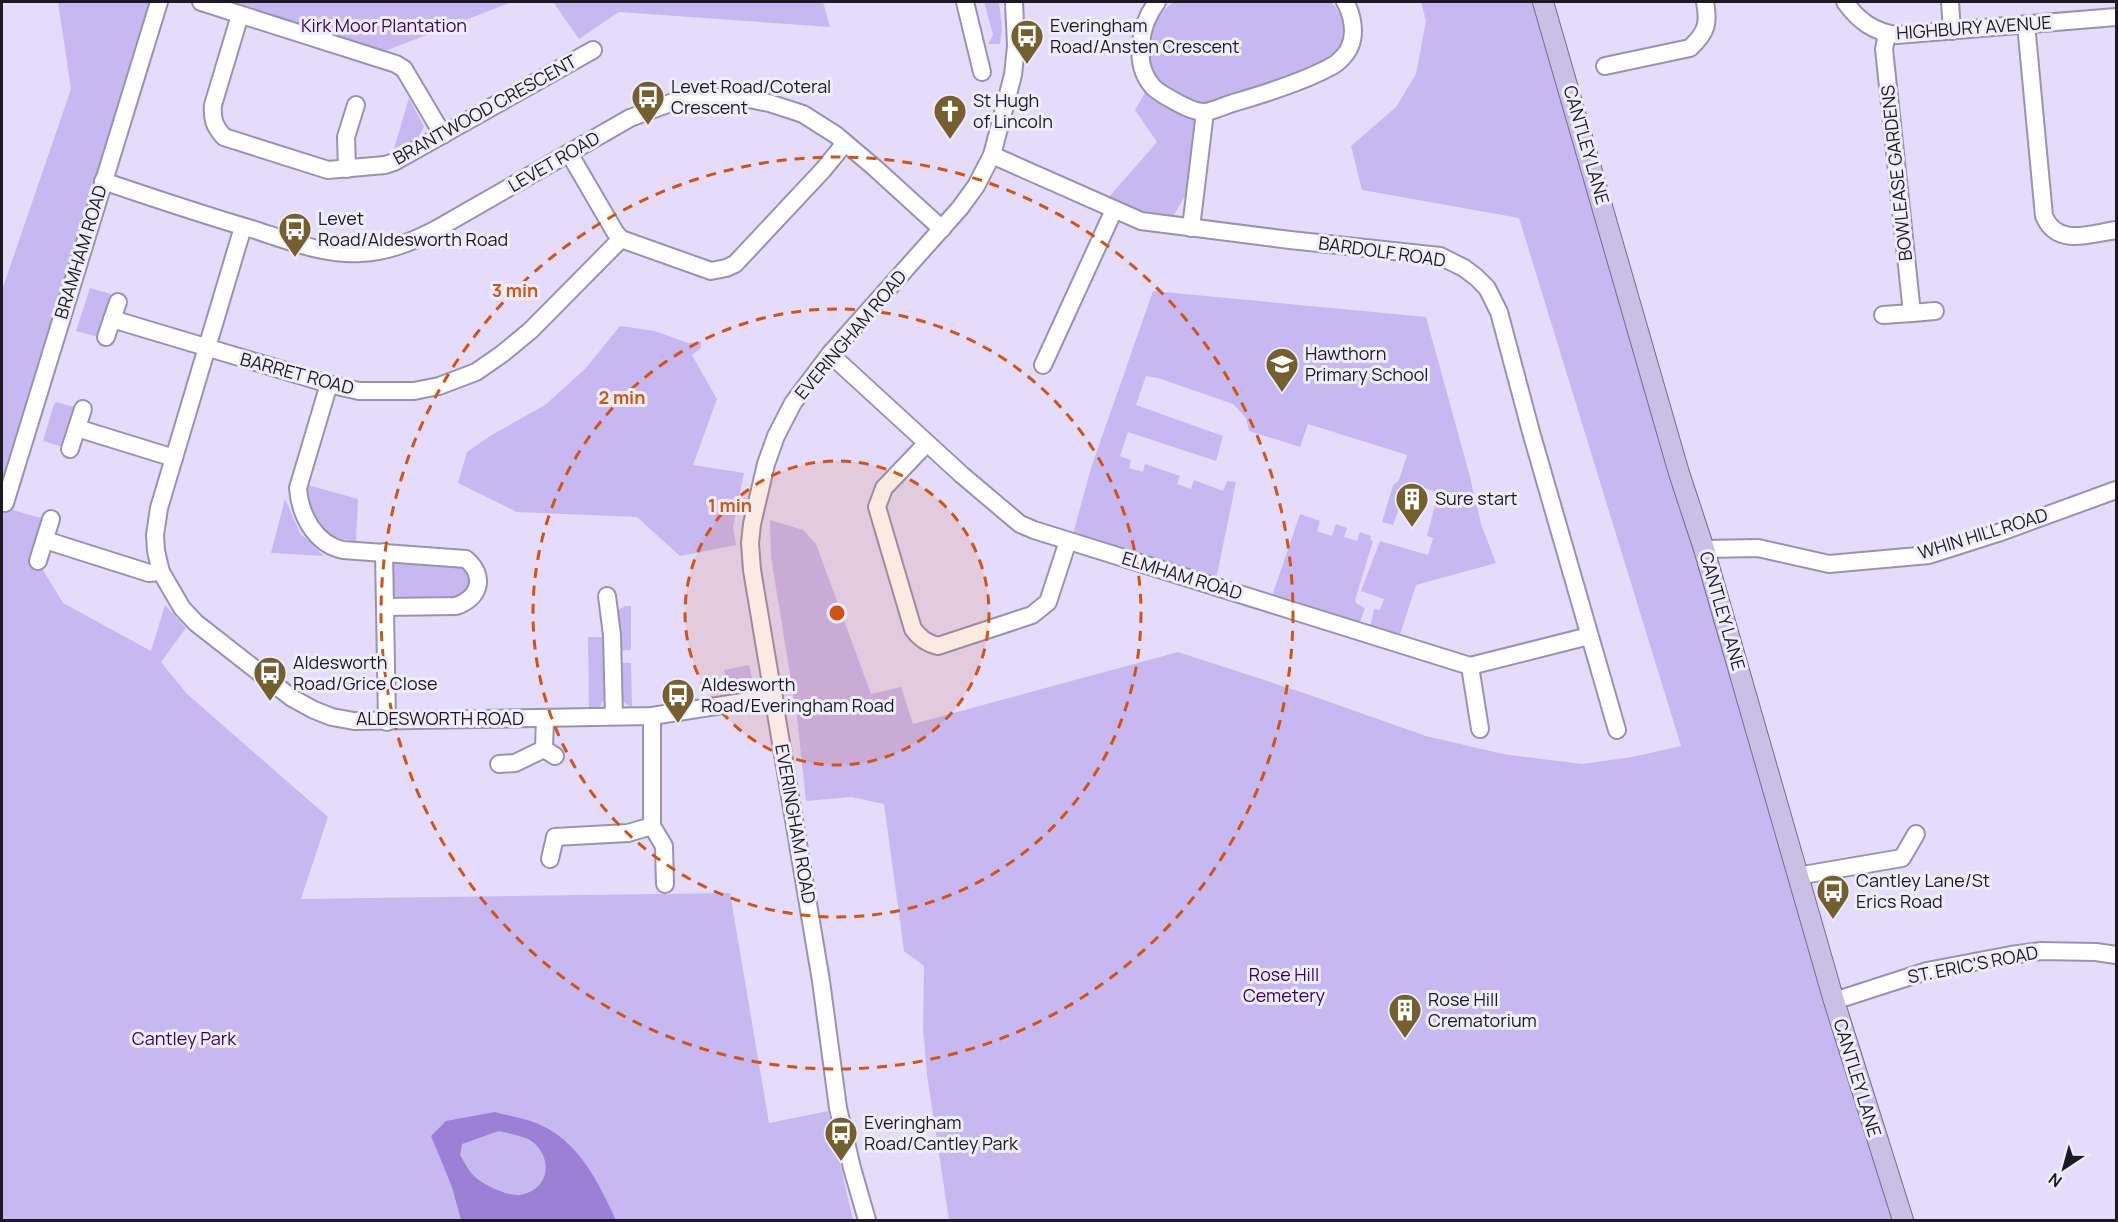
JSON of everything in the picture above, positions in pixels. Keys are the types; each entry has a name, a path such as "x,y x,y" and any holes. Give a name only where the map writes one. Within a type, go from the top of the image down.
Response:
{"main road":[{"name":"CANTLEY LANE","path":"1543,2 1679,473 1704,549 1833,1001 1903,1221"}],"street":[{"name":"BRAMHAM ROAD","path":"5,503 159,2"},
{"path":"201,2 396,64 404,69 443,135"},
{"path":"965,2 982,72"},
{"name":"EVERINGHAM ROAD","path":"867,1221 838,1108 821,981 752,570 750,543 752,524 766,464 776,436 794,404 830,354 942,230 976,186 992,155 1013,75 1016,46 1014,2"},
{"path":"1157,2 1150,10 1142,34 1141,59 1147,78 1155,89 1178,103 1190,109 1205,112 1271,92 1334,66 1350,47 1353,32 1345,2"},
{"path":"1605,66 1690,48 1705,30 1708,18 1705,2"},
{"name":"HIGHBURY AVENUE","path":"1845,2 1860,20 1887,34 1952,31 2116,17"},
{"path":"1950,2 1952,31"},
{"name":"BRANTWOOD CRESCENT","path":"240,15 213,105 212,118 217,129 224,137 328,170 385,165 394,162 592,50"},
{"path":"2026,24 2044,216 2048,226 2066,237 2116,230"},
{"name":"BOWLEASE GARDENS","path":"1887,34 1884,49 1912,313"},
{"name":"LEVET ROAD","path":"103,181 243,227 331,252 361,253 385,250 435,231 630,118 673,102 740,97 803,114 845,143 942,230"},
{"path":"347,169 346,137 356,105"},
{"path":"1191,228 1205,112"},
{"path":"569,153 621,239 711,271 735,264 823,170 845,143"},
{"name":"BARDOLF ROAD","path":"992,155 1141,221 1440,256 1476,277 1487,288 1499,312 1617,730"},
{"path":"1043,365 1114,210"},
{"name":"ALDESWORTH ROAD","path":"243,227 159,508 155,535 161,572 182,608 196,622 292,698 332,717 354,721 652,716 774,697"},
{"name":"BARRET ROAD","path":"112,319 329,384 359,391 414,391 439,386 476,372 502,354 531,330 621,239"},
{"path":"106,337 118,302"},
{"path":"1883,315 1935,311"},
{"name":"ELMHAM ROAD","path":"830,354 962,475 1020,524 1470,666"},
{"path":"329,384 298,489 299,502 304,516 314,531 323,542 334,548 466,559 476,567 478,585 473,596 465,603 456,606 385,607"},
{"path":"70,449 83,409"},
{"path":"77,428 174,458"},
{"path":"927,443 884,488 877,507 913,629 928,643 938,646 1032,615 1042,609 1048,602 1068,541"},
{"name":"WHIN HILL ROAD","path":"1704,549 1758,548 1829,564 1929,555 1998,533 2116,490"},
{"path":"38,561 51,519"},
{"path":"45,540 149,573 161,572"},
{"path":"384,552 387,722"},
{"path":"607,596 612,635 614,716"},
{"path":"1480,729 1470,666 1589,636"},
{"path":"652,716 652,826 664,846 666,884"},
{"path":"499,764 515,763 550,753 544,718"},
{"path":"550,859 555,837 628,833 652,826"},
{"path":"1797,876 1902,858 1916,834"},
{"name":"ST. ERIC'S ROAD","path":"1833,1001 1927,971 2011,955 2041,951 2096,952 2116,955"}],"green space":[{"path":"58,2 152,2 2,490 2,290 71,89"},
{"name":"Kirk Moor Plantation","path":"225,2 512,2 385,51"},
{"path":"553,2 823,2 830,27 619,12 579,39"},
{"path":"984,2 999,2 1002,30 1000,44 988,44 993,35"},
{"path":"1174,2 1331,2 1339,12 1344,25 1343,45 1335,56 1317,66 1226,99 1200,103 1190,102 1158,83 1151,75 1148,65 1152,30 1162,11"},
{"name":"Rose Hill Cemetery","path":"1421,2 1541,2 1903,1220 949,1220 927,1075 923,1028 924,966 904,951 884,804 851,797 806,801 797,717 771,557 770,520 803,530 816,544 871,694 901,687 913,724 1178,652 1426,736 1503,754 1582,764 1632,757 1681,746 1519,218 1362,190 1351,146 1396,107 1416,74 1426,21"},
{"path":"1146,91 1200,117 1185,196 1172,218 1145,215 1109,197 1157,142 1135,110"},
{"path":"409,98 424,127 419,136 393,152"},
{"path":"90,288 111,294 98,337 76,331"},
{"name":"Hawthorn Primary School","path":"1153,291 1426,317 1481,524 1496,563 1416,585 1399,638 1370,629 1374,609 1380,610 1384,599 1361,591 1380,541 1428,555 1433,538 1427,536 1438,493 1409,482 1393,525 1382,522 1393,485 1399,480 1407,455 1308,424 1300,447 1249,431 1246,418 1233,404 1146,376 1136,405 1223,436 1216,461 1128,432 1120,456 1131,460 1129,468 1143,472 1145,464 1180,476 1177,484 1191,489 1194,480 1223,491 1227,481 1236,482 1216,580 1073,534 1091,468"},
{"path":"620,326 655,331 688,343 701,341 701,348 692,355 717,399 693,465 744,473 733,527 736,545 680,556 637,517 517,512 458,483 467,452 490,436 545,405 585,369"},
{"path":"57,402 74,407 76,411 63,447 43,441 54,404"},
{"path":"308,485 358,499 356,542 327,535 308,506"},
{"path":"285,499 300,533 324,556 271,553"},
{"name":"Cantley Park","path":"2,507 41,518 30,566 43,570 63,603 151,651 165,605 186,628 161,662 186,693 328,817 301,899 730,893 769,1123 828,1111 853,1220 2,1220"},
{"path":"1300,514 1320,521 1317,531 1332,536 1336,524 1347,528 1344,537 1357,541 1360,532 1371,536 1370,540 1373,541 1355,600 1357,604 1365,608 1359,625 1272,596"},
{"path":"384,552 466,559 473,596 385,607"},
{"path":"625,606 631,606 631,650 615,651 615,612"},
{"path":"588,637 604,637 604,699 599,708 589,712"},
{"path":"617,663 631,663 632,707 622,700 617,689"},
{"path":"749,665 753,681 747,690 729,694 724,670"}],"shaded area":[{"path":"495,1112 531,1121 551,1130 575,1151 585,1164 616,1220 461,1220 452,1187 431,1136 446,1121","holes":["499,1131 531,1141 544,1158 546,1166 542,1182 529,1192 514,1195 488,1186 473,1175 460,1155 462,1144"]}],"place":[{"name":"Everingham Road/Ansten Crescent","path":"1027,65"},
{"name":"Levet Road/Coteral Crescent","path":"648,126"},
{"name":"St Hugh of Lincoln","path":"950,140"},
{"name":"Levet Road/Aldesworth Road","path":"295,258"},
{"name":"Hawthorn Primary School","path":"1282,393"},
{"name":"Sure start","path":"1412,528"},
{"name":"Aldesworth Road/Grice Close","path":"270,702"},
{"name":"Aldesworth Road/Everingham Road","path":"678,724"},
{"name":"Cantley Lane/St Erics Road","path":"1833,920"},
{"name":"Rose Hill Crematorium","path":"1405,1039"},
{"name":"Everingham Road/Cantley Park","path":"841,1162"}]}
